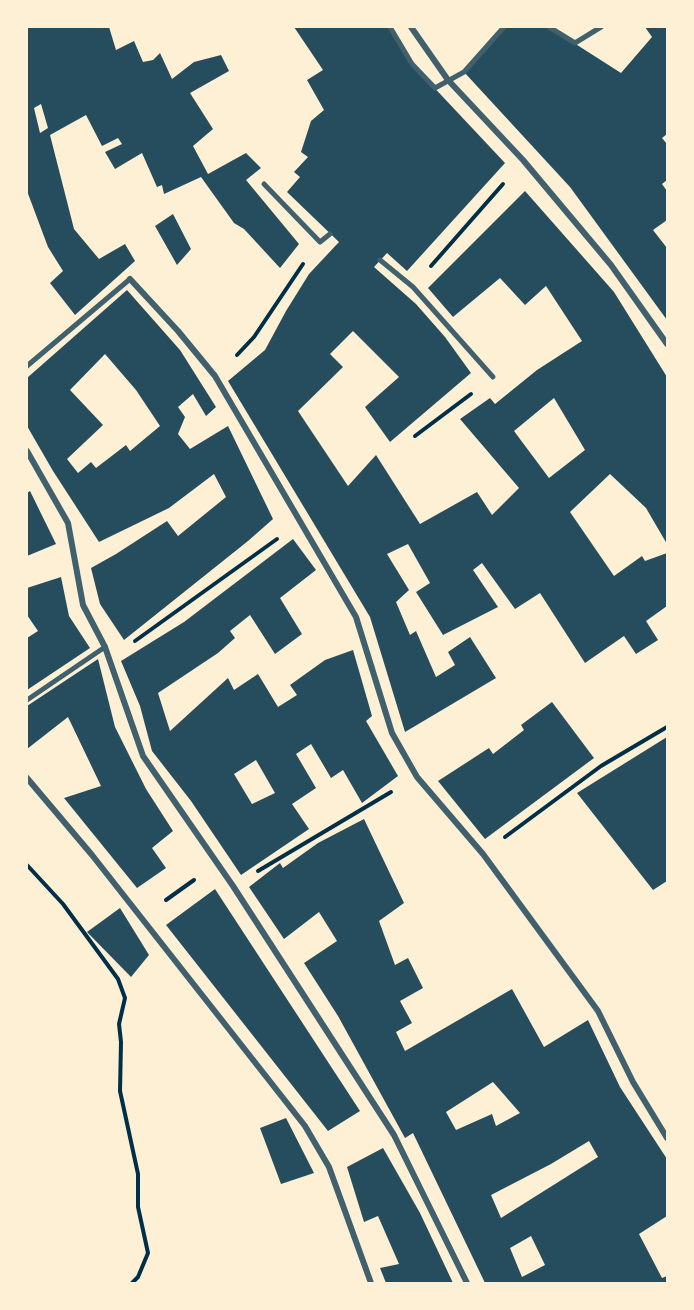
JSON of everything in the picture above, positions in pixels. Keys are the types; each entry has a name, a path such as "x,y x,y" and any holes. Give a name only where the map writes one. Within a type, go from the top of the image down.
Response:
{"street":[{"path":"390,27 412,64 435,88 464,72 504,27"},
{"path":"411,27 448,80 523,160 611,265 667,344"},
{"path":"549,27 575,43 601,27"},
{"path":"264,184 320,242 330,234"},
{"path":"380,260 413,287 493,378"},
{"path":"27,366 130,279 215,376 356,617 392,733 417,777 483,854 598,1011 633,1082 667,1138"},
{"path":"27,451 68,524 83,605 110,659 143,756 233,886 394,1135 467,1283"},
{"path":"27,700 105,647"},
{"path":"27,778 92,855 305,1126 329,1167 371,1283"}],"path":[{"path":"413,287 523,160"},
{"path":"215,376 254,337 320,242"},
{"path":"415,436 493,378"},
{"path":"110,659 300,523"},
{"path":"483,854 600,766 667,728"},
{"path":"233,886 417,777"},
{"path":"141,918 217,863"},
{"path":"27,865 63,904 118,980 125,998 119,1024 122,1066 120,1091 138,1174 138,1207 148,1253 138,1277 132,1283"}],"building":[{"path":"27,27 109,27 116,50 134,41 143,62 153,60 160,53 172,79 194,62 221,55 229,71 190,93 213,129 193,146 208,174 246,153 261,168 246,180 299,244 280,268 244,229 234,223 201,177 164,194 162,185 157,187 142,153 115,169 105,152 122,144 118,138 102,146 86,115 50,135 74,229 99,259 125,244 135,261 75,315 50,283 63,271 48,247 27,191","holes":["41,104 48,128 40,133 34,108"]},
{"path":"294,27 390,27 412,64 505,163 407,271 387,253 374,267 416,304 445,337 471,373 390,442 365,407 399,377 353,331 330,354 343,367 298,411 348,486 376,455 420,524 477,492 492,515 519,488 460,419 490,398 495,404 537,370 582,341 546,286 525,305 500,278 453,317 428,288 525,191 614,292 667,377 667,544 646,508 610,474 570,512 614,576 642,556 645,561 667,553 667,606 646,621 658,640 636,654 624,636 585,663 540,593 515,609 482,563 473,570 498,607 443,635 416,592 430,583 408,544 387,554 409,590 396,602 410,635 416,631 436,677 455,665 448,652 470,637 496,678 405,732 370,617 228,381 265,350 309,274 339,242 287,192 300,177 294,172 308,157 301,152 311,121 324,110 307,80 323,70","holes":["554,398 585,450 549,478 514,431"]},
{"path":"504,27 549,27 621,73 652,37 645,27 667,27 667,134 662,138 667,144 667,180 662,184 667,191 667,220 653,230 667,248 667,320 570,187 464,72"},
{"path":"173,214 191,249 177,265 155,226"},
{"path":"127,290 180,350 216,407 206,416 193,394 178,407 185,417 178,434 190,449 228,426 273,519 124,640 100,604 91,568 167,521 178,536 226,497 214,474 169,508 99,542 27,426 27,378","holes":["105,354 136,390 160,426 130,451 126,445 96,468 91,462 78,473 67,459 103,425 70,390"]},
{"path":"30,491 56,544 27,556 27,493"},
{"path":"293,539 316,570 280,598 302,634 275,654 250,615 230,631 235,638 218,653 158,693 170,731 228,678 234,690 258,674 278,707 297,695 290,685 325,660 353,650 372,716 366,721 398,776 362,803 343,770 331,778 311,744 296,754 316,788 292,804 309,829 241,875 191,801 152,751 140,706 121,661 184,622","holes":["256,760 275,793 252,804 234,774"]},
{"path":"61,577 69,616 90,648 27,690 27,638 38,631 27,615 27,588"},
{"path":"98,659 115,727 146,789 173,831 152,848 166,868 137,888 64,798 101,786 68,717 27,749 27,706"},
{"path":"552,702 594,758 485,839 438,781 489,748 493,754 524,730 521,725"},
{"path":"667,737 667,881 653,890 577,793"},
{"path":"364,819 404,903 379,921 395,965 408,958 423,988 400,1001 412,1023 396,1032 405,1051 512,989 544,1047 588,1020 620,1087 667,1159 667,1216 639,1234 662,1278 667,1276 667,1283 485,1283 413,1133 405,1138 338,1016 304,963 337,941 319,912 284,939 249,887 280,863 283,868 318,843","holes":["493,1082 520,1113 496,1126 492,1114 456,1130 446,1112","589,1141 598,1157 501,1218 491,1195 551,1164","531,1236 545,1265 522,1277 510,1248"]},
{"path":"215,889 360,1111 328,1131 166,925"},
{"path":"120,908 149,955 131,977 87,932"},
{"path":"286,1118 314,1173 281,1184 260,1128"},
{"path":"383,1148 420,1213 453,1283 386,1283 380,1268 399,1264 378,1216 364,1222 347,1167"}]}
